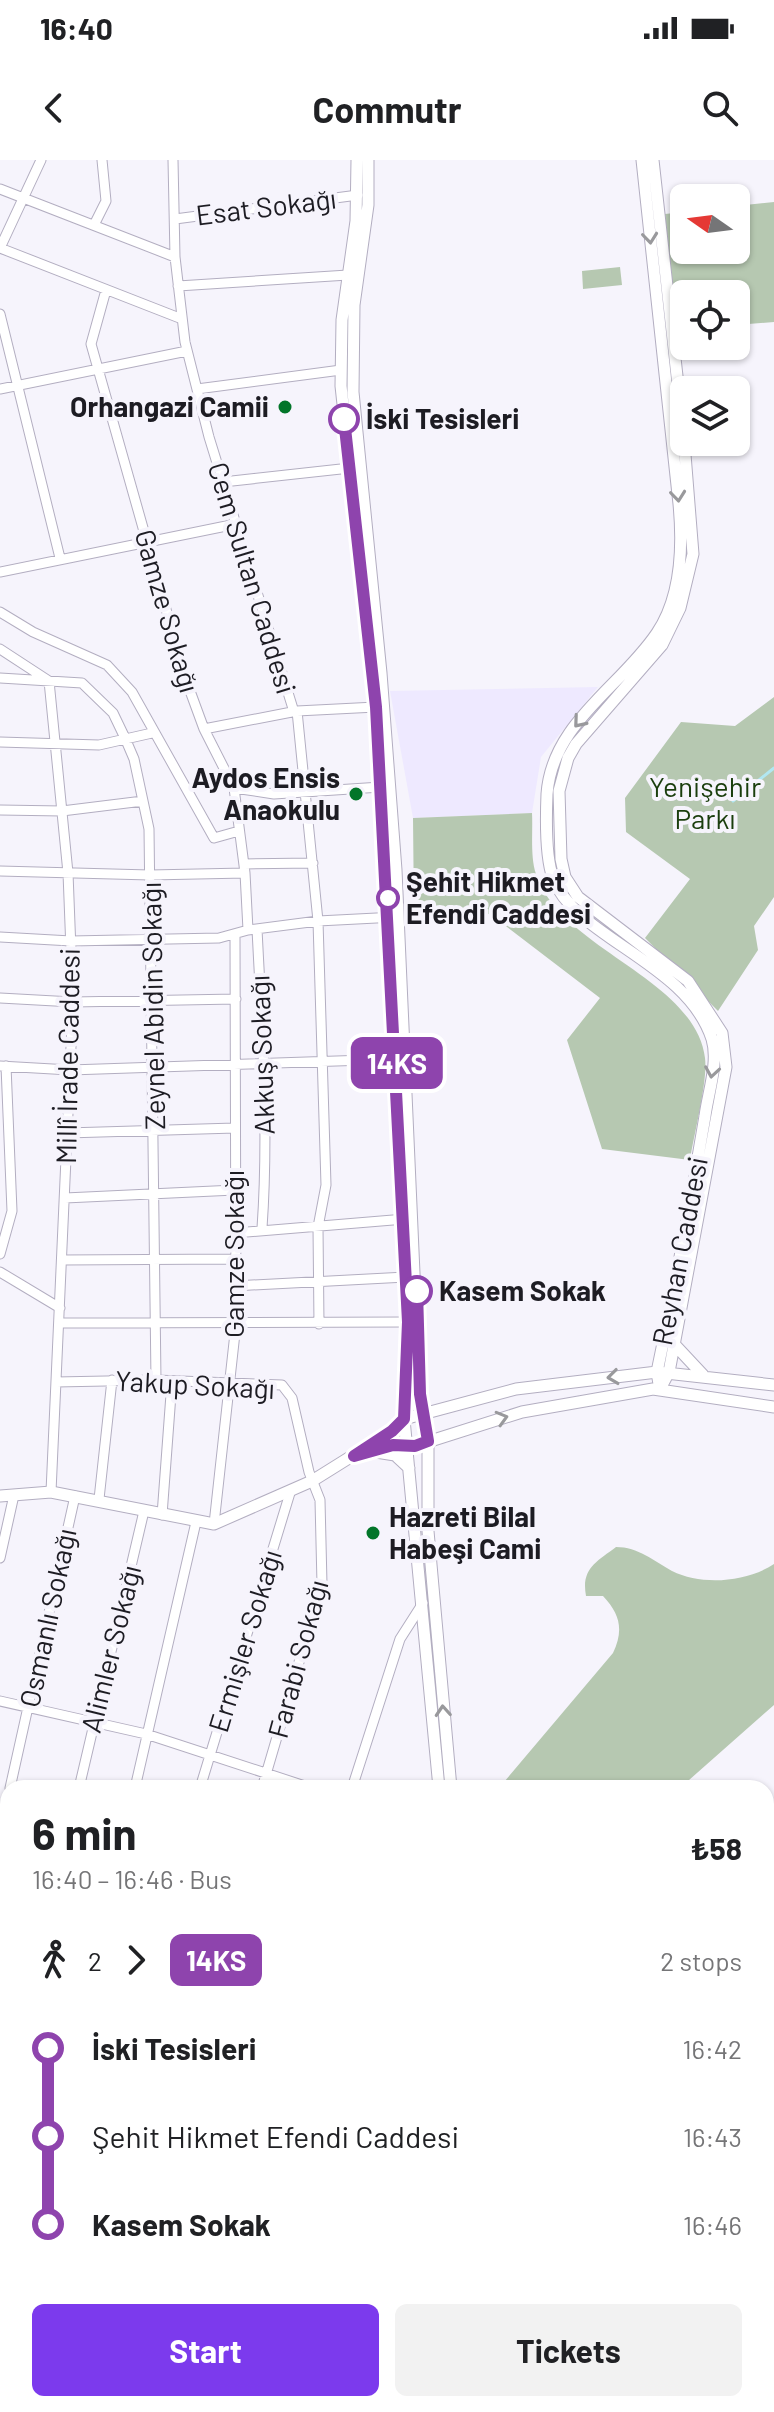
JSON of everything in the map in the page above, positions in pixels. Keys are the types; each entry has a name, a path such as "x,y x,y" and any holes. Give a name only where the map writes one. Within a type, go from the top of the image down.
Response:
{"main road":[{"path":"357,160 358,195 342,320 341,370 394,916 396,1059 408,1322 404,1419 438,1780"},
{"path":"368,160 368,205 354,305 353,392 381,673 420,1394 428,1441 428,1531 450,1780"},
{"name":"Reyhan Caddesi","path":"642,160 670,374"},
{"name":"Reyhan Caddesi","path":"653,160 670,374"},
{"name":"Reyhan Caddesi","path":"663,1372 674,1344 726,1067 725,1045 713,1019 688,981 570,887 561,859 558,805 561,776 576,744 662,645 674,607 682,551 682,456"},
{"name":"Reyhan Caddesi","path":"660,1390 714,1047 703,1021 673,982 565,900 551,870 547,797 552,767 565,739 657,634 674,607"},
{"path":"674,1344 703,1375"},
{"path":"0,1496 51,1492 214,1524 312,1481 392,1431 404,1419 516,1389 663,1372 774,1385"},
{"path":"354,1456 406,1443 415,1446 522,1412 660,1390 774,1407"},
{"path":"420,1394 439,1407 451,1408"},
{"path":"354,1456 385,1451 410,1468"}],"street":[{"path":"41,160 26,198 0,248 182,319"},
{"path":"94,225 106,201 102,160"},
{"name":"Cem Sultan Caddesi","path":"173,160 175,257 187,351 223,482 295,712 307,792 318,921 326,1185 318,1227 319,1324"},
{"path":"0,189 175,257"},
{"name":"Esat Sokağı","path":"175,219 358,195"},
{"path":"178,286 348,275"},
{"name":"Gamze Sokağı","path":"106,290 91,344 204,729 234,788 252,930"},
{"path":"0,314 60,558"},
{"path":"0,389 187,351"},
{"path":"197,389 341,370"},
{"path":"223,482 350,468"},
{"path":"0,572 60,558 148,545 236,524"},
{"path":"0,612 33,632 107,665 132,692 152,733 214,838 239,831"},
{"path":"0,649 49,681"},
{"name":"Zeynel Abidin Sokağı","path":"0,678 82,683 113,713 134,759 149,829 153,938 151,1000 156,1380"},
{"name":"Millî İrade Caddesi","path":"49,681 68,873 73,1002 51,1492"},
{"path":"204,729 295,712 376,707"},
{"path":"0,742 99,745 152,733"},
{"path":"234,788 274,794 381,787"},
{"path":"0,810 62,811 143,801"},
{"path":"0,871 150,875 313,863"},
{"path":"0,937 71,941 219,938 318,921 394,916"},
{"name":"Akkuş Sokağı","path":"252,930 264,1064 262,1228"},
{"name":"Gamze Sokağı","path":"214,1524 236,1324 235,934"},
{"path":"0,998 73,1002 236,999"},
{"path":"0,1254 12,1211 3,1066 70,1070 396,1059"},
{"path":"67,1133 235,1128"},
{"path":"65,1198 235,1190"},
{"path":"235,1233 262,1228 318,1227 405,1219"},
{"path":"62,1260 234,1259"},
{"path":"0,1272 60,1308"},
{"path":"234,1286 406,1277"},
{"path":"59,1323 408,1322"},
{"path":"99,1499 112,1380"},
{"name":"Yakup Sokağı","path":"56,1382 156,1380 282,1385 287,1389 312,1481"},
{"path":"162,1515 172,1381"},
{"name":"Farabi Sokağı","path":"265,1780 322,1584 320,1500 312,1481"},
{"name":"Ermişler Sokağı","path":"203,1780 290,1493"},
{"path":"0,1558 14,1495"},
{"name":"Osmanlı Sokağı","path":"12,1780 75,1496"},
{"name":"Alimler Sokağı","path":"81,1780 144,1511"},
{"path":"137,1780 196,1522"},
{"path":"355,1780 400,1639 420,1603 434,1601"},
{"path":"0,1701 146,1734 288,1780"}],"shaded area":[{"path":"598,687 541,757 532,813 413,818 390,691"}],"green space":[{"path":"774,202 774,322 750,324 750,280 672,280 670,264 750,264 750,205"},
{"path":"670,213 670,262 665,214"},
{"path":"620,267 622,285 583,289 582,271"},
{"name":"Yenişehir Parkı","path":"774,697 774,897 754,926 758,950 718,1011 645,938 690,879 626,832 625,798 681,722 735,726"},
{"path":"532,813 534,867 550,900 571,923 678,1006 696,1030 705,1068 690,1160 602,1149 567,1040 600,998 490,914 414,916 413,818"},
{"path":"616,1547 624,1548 639,1552 684,1576 710,1580 751,1575 774,1564 774,1705 689,1780 506,1780 613,1653 619,1630 617,1616 603,1596 586,1596 588,1573"}],"waterway":[{"path":"733,801 774,768"}],"bus line":[{"name":"14KS","path":"344,419 376,707 384,819 408,1322 404,1419 392,1431 354,1456 393,1445 406,1443 415,1446 428,1441 420,1394 417,1291"}],"place":[{"name":"Orhangazi Camii","path":"285,407"},
{"name":"İski Tesisleri","path":"344,419"},
{"name":"Aydos Ensis Anaokulu","path":"356,794"},
{"name":"Şehit Hikmet Efendi Caddesi","path":"388,898"},
{"name":"Kasem Sokak","path":"417,1291"},
{"name":"Hazreti Bilal Habeşi Cami","path":"373,1533"}]}
